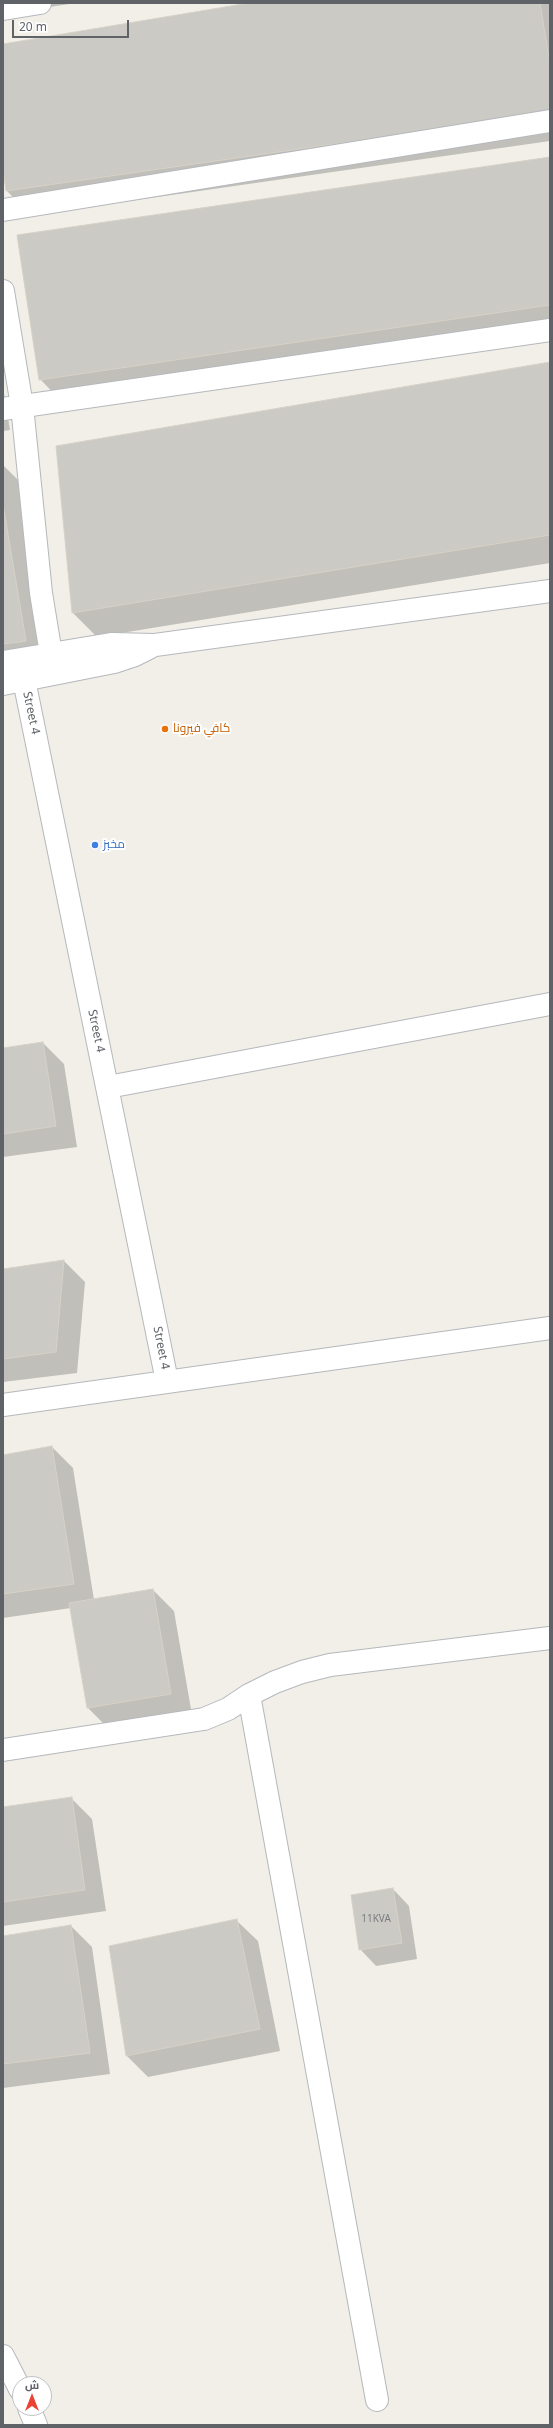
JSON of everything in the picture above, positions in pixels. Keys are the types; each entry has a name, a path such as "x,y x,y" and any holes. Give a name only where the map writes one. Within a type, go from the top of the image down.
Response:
{"street":[{"path":"3,9 40,3"},
{"path":"3,210 550,121"},
{"path":"3,291 13,407 51,654"},
{"path":"13,407 550,330"},
{"path":"3,662 111,644 155,645 550,591"},
{"path":"3,684 114,662 136,656 155,645"},
{"name":"Street 4","path":"24,680 167,1381"},
{"path":"108,1087 550,1004"},
{"path":"3,1405 550,1328"},
{"path":"3,1750 192,1722 216,1715 249,1695 302,1672 330,1665 550,1638"},
{"path":"249,1695 377,2400"},
{"path":"3,2356 13,2376"}],"building":[{"path":"249,3 540,3 550,64 550,113 6,191 3,169 3,44"},
{"path":"550,157 550,305 39,380 17,235"},
{"path":"550,362 550,535 72,613 56,446"},
{"path":"3,504 26,641 3,644"},
{"path":"43,1042 56,1126 3,1134 3,1048"},
{"path":"64,1260 56,1352 3,1359 3,1269"},
{"path":"52,1446 74,1584 3,1594 3,1455"},
{"path":"153,1589 171,1694 87,1708 69,1603"},
{"path":"72,1797 85,1890 3,1902 3,1807"},
{"path":"393,1888 402,1943 359,1950 351,1895"},
{"path":"237,1919 260,2029 126,2056 109,1946"},
{"path":"71,1925 90,2053 3,2064 3,1936"}],"place":[{"name":"كافي فيرونا","path":"165,729"},
{"name":"مخبز","path":"95,845"}]}
